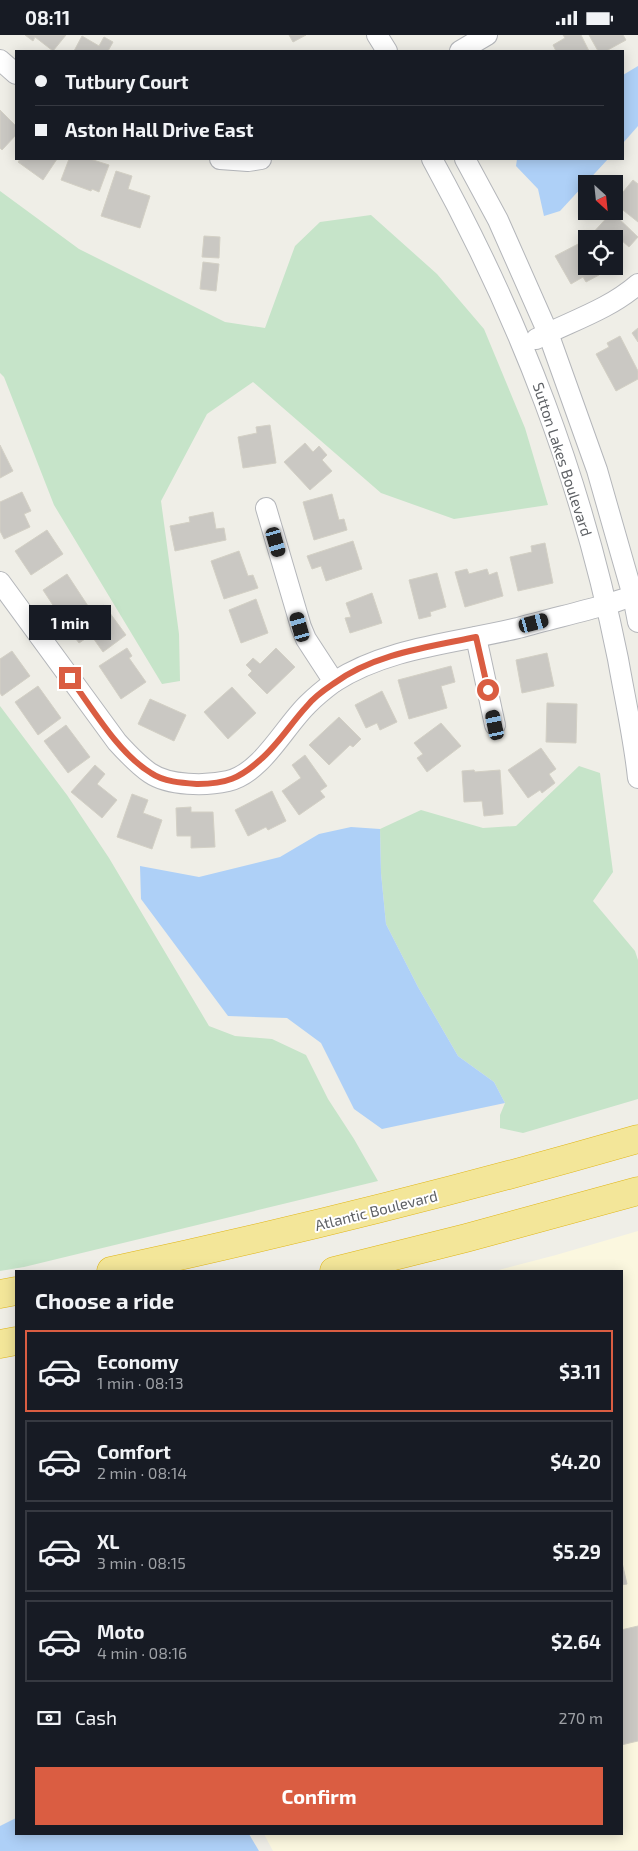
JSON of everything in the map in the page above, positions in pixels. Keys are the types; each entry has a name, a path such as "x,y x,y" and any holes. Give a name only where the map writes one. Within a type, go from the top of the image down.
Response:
{"highway":[{"name":"Atlantic Boulevard","path":"115,1270 328,1222 454,1191 638,1139"},
{"path":"338,1270 466,1238 638,1191"},
{"path":"0,1294 15,1291"},
{"path":"0,1344 15,1341"}],"street":[{"path":"377,35 386,50"},
{"path":"462,50 488,35"},
{"path":"0,60 15,73"},
{"path":"234,160 254,160"},
{"name":"Sutton Lakes Boulevard","path":"433,160 460,208 492,273 548,407 588,532 607,604 638,779"},
{"name":"Sutton Lakes Boulevard","path":"465,160 498,220 548,333 597,470 636,595 638,622"},
{"path":"524,346 548,333 596,312 624,296 638,284"},
{"path":"266,508 300,627 334,682"},
{"path":"0,582 117,742 132,758 151,774 171,781 214,784 230,781 245,773 262,759 308,704 334,682 373,662 607,604 636,595"},
{"path":"476,637 495,725"}],"shaded area":[{"path":"638,1231 638,1850 273,1851 265,1835 623,1835 623,1270 499,1270"}],"green space":[{"path":"0,191 79,249 225,322 265,328 295,246 320,222 371,215 437,274 484,329 525,428 548,505 454,519 381,493 253,382 207,414 161,501 179,634 180,681 162,684 54,505 4,377 0,373"},
{"path":"0,706 67,795 109,858 209,1026 235,1036 272,1039 306,1055 328,1099 378,1181 24,1267 0,1271"},
{"path":"579,766 600,773 613,872 593,901 635,951 638,960 638,1099 523,1133 500,1128 500,1115 505,1103 494,1082 458,1056 418,987 386,924 381,873 380,829 421,810 483,828 516,826"}],"water":[{"path":"638,66 638,126 624,142 624,74"},
{"path":"517,160 607,160 593,175 578,175 578,192 560,211 544,216 538,189 516,166"},
{"path":"351,827 380,829 381,873 386,924 418,987 458,1056 494,1082 505,1103 382,1129 354,1109 321,1043 287,1018 228,1016 141,899 140,866 199,877 280,857 319,834"},
{"path":"15,1818 15,1835 250,1835 259,1851 0,1851 0,1826"}],"building":[{"path":"25,35 66,35 54,50 35,37 33,41"},
{"path":"289,35 306,35 293,42"},
{"path":"563,35 581,35 588,50 556,50 553,45 565,38"},
{"path":"589,35 623,35 626,40 608,50 597,50"},
{"path":"82,36 99,46 104,37 113,42 109,50 75,50"},
{"path":"0,110 15,125 15,136 2,150 0,148"},
{"path":"19,160 56,160 43,180 18,162"},
{"path":"69,160 93,160 109,165 99,192 61,180"},
{"path":"116,171 132,176 128,189 150,196 140,228 101,216"},
{"path":"633,180 638,184 638,222 623,210 623,192"},
{"path":"605,220 620,220 638,237 629,247 623,242 623,230 596,230"},
{"path":"204,236 220,237 219,258 202,257"},
{"path":"578,244 578,275 599,275 586,282 583,277 571,284 555,256"},
{"path":"203,262 219,264 216,291 200,289"},
{"path":"638,328 638,342 632,333"},
{"path":"620,336 638,371 638,379 616,391 596,354 609,347 607,343"},
{"path":"270,425 276,463 243,468 238,437 257,433 256,427"},
{"path":"305,443 313,452 319,446 327,455 322,460 332,471 310,490 284,462"},
{"path":"0,445 13,471 0,478"},
{"path":"22,492 31,511 24,514 30,527 4,539 0,531 0,502"},
{"path":"332,494 339,520 344,519 347,530 314,540 303,502"},
{"path":"213,512 216,529 224,528 226,540 175,551 170,526 190,522 189,517"},
{"path":"47,530 63,554 31,575 15,551"},
{"path":"353,541 362,569 326,581 321,566 312,569 307,556"},
{"path":"545,543 553,583 518,591 510,557 532,552 531,546"},
{"path":"239,551 248,576 253,575 258,588 224,599 211,561"},
{"path":"467,569 469,574 487,569 489,575 497,572 503,596 465,607 455,572"},
{"path":"437,573 446,607 430,612 431,616 419,619 409,580"},
{"path":"67,574 88,606 64,622 43,590"},
{"path":"372,593 382,623 350,633 345,618 351,617 346,603"},
{"path":"256,599 268,633 241,643 229,610"},
{"path":"104,605 126,635 103,652 91,635 79,643 69,630"},
{"path":"127,648 132,656 129,658 146,682 121,699 99,666"},
{"path":"276,648 295,667 267,694 248,675 252,671 246,665 253,658 260,664"},
{"path":"12,651 30,676 2,696 0,693 0,659"},
{"path":"547,653 554,686 522,693 516,660"},
{"path":"451,666 455,682 441,686 447,708 409,719 398,680"},
{"path":"38,686 61,718 38,735 15,702"},
{"path":"232,687 256,713 228,739 204,712"},
{"path":"382,691 397,722 380,730 377,723 366,728 355,705"},
{"path":"150,699 186,715 174,741 138,724"},
{"path":"547,703 577,704 576,743 546,742"},
{"path":"339,717 361,739 353,747 350,745 329,765 309,745"},
{"path":"441,723 461,746 427,772 417,758 423,754 414,743"},
{"path":"66,725 90,757 68,773 44,741"},
{"path":"541,748 556,769 549,774 555,783 542,793 540,790 528,798 508,770"},
{"path":"305,755 327,786 320,791 325,797 299,815 282,791 301,778 292,765"},
{"path":"95,765 105,774 97,784 117,800 102,818 71,792"},
{"path":"474,770 475,772 500,770 503,814 484,816 482,801 464,802 462,771"},
{"path":"272,791 286,821 268,830 266,827 248,836 235,810"},
{"path":"132,794 148,800 143,813 162,820 152,849 117,837"},
{"path":"191,807 191,812 213,812 215,847 191,848 191,836 177,836 176,808"},
{"path":"623,1567 627,1584 623,1585"},
{"path":"638,1626 638,1741 623,1745 623,1630"}],"route":[{"path":"70,678 117,742 151,774 171,781 214,784 230,781 245,773 262,759 308,704 334,682 373,662 476,637 488,690"}]}
